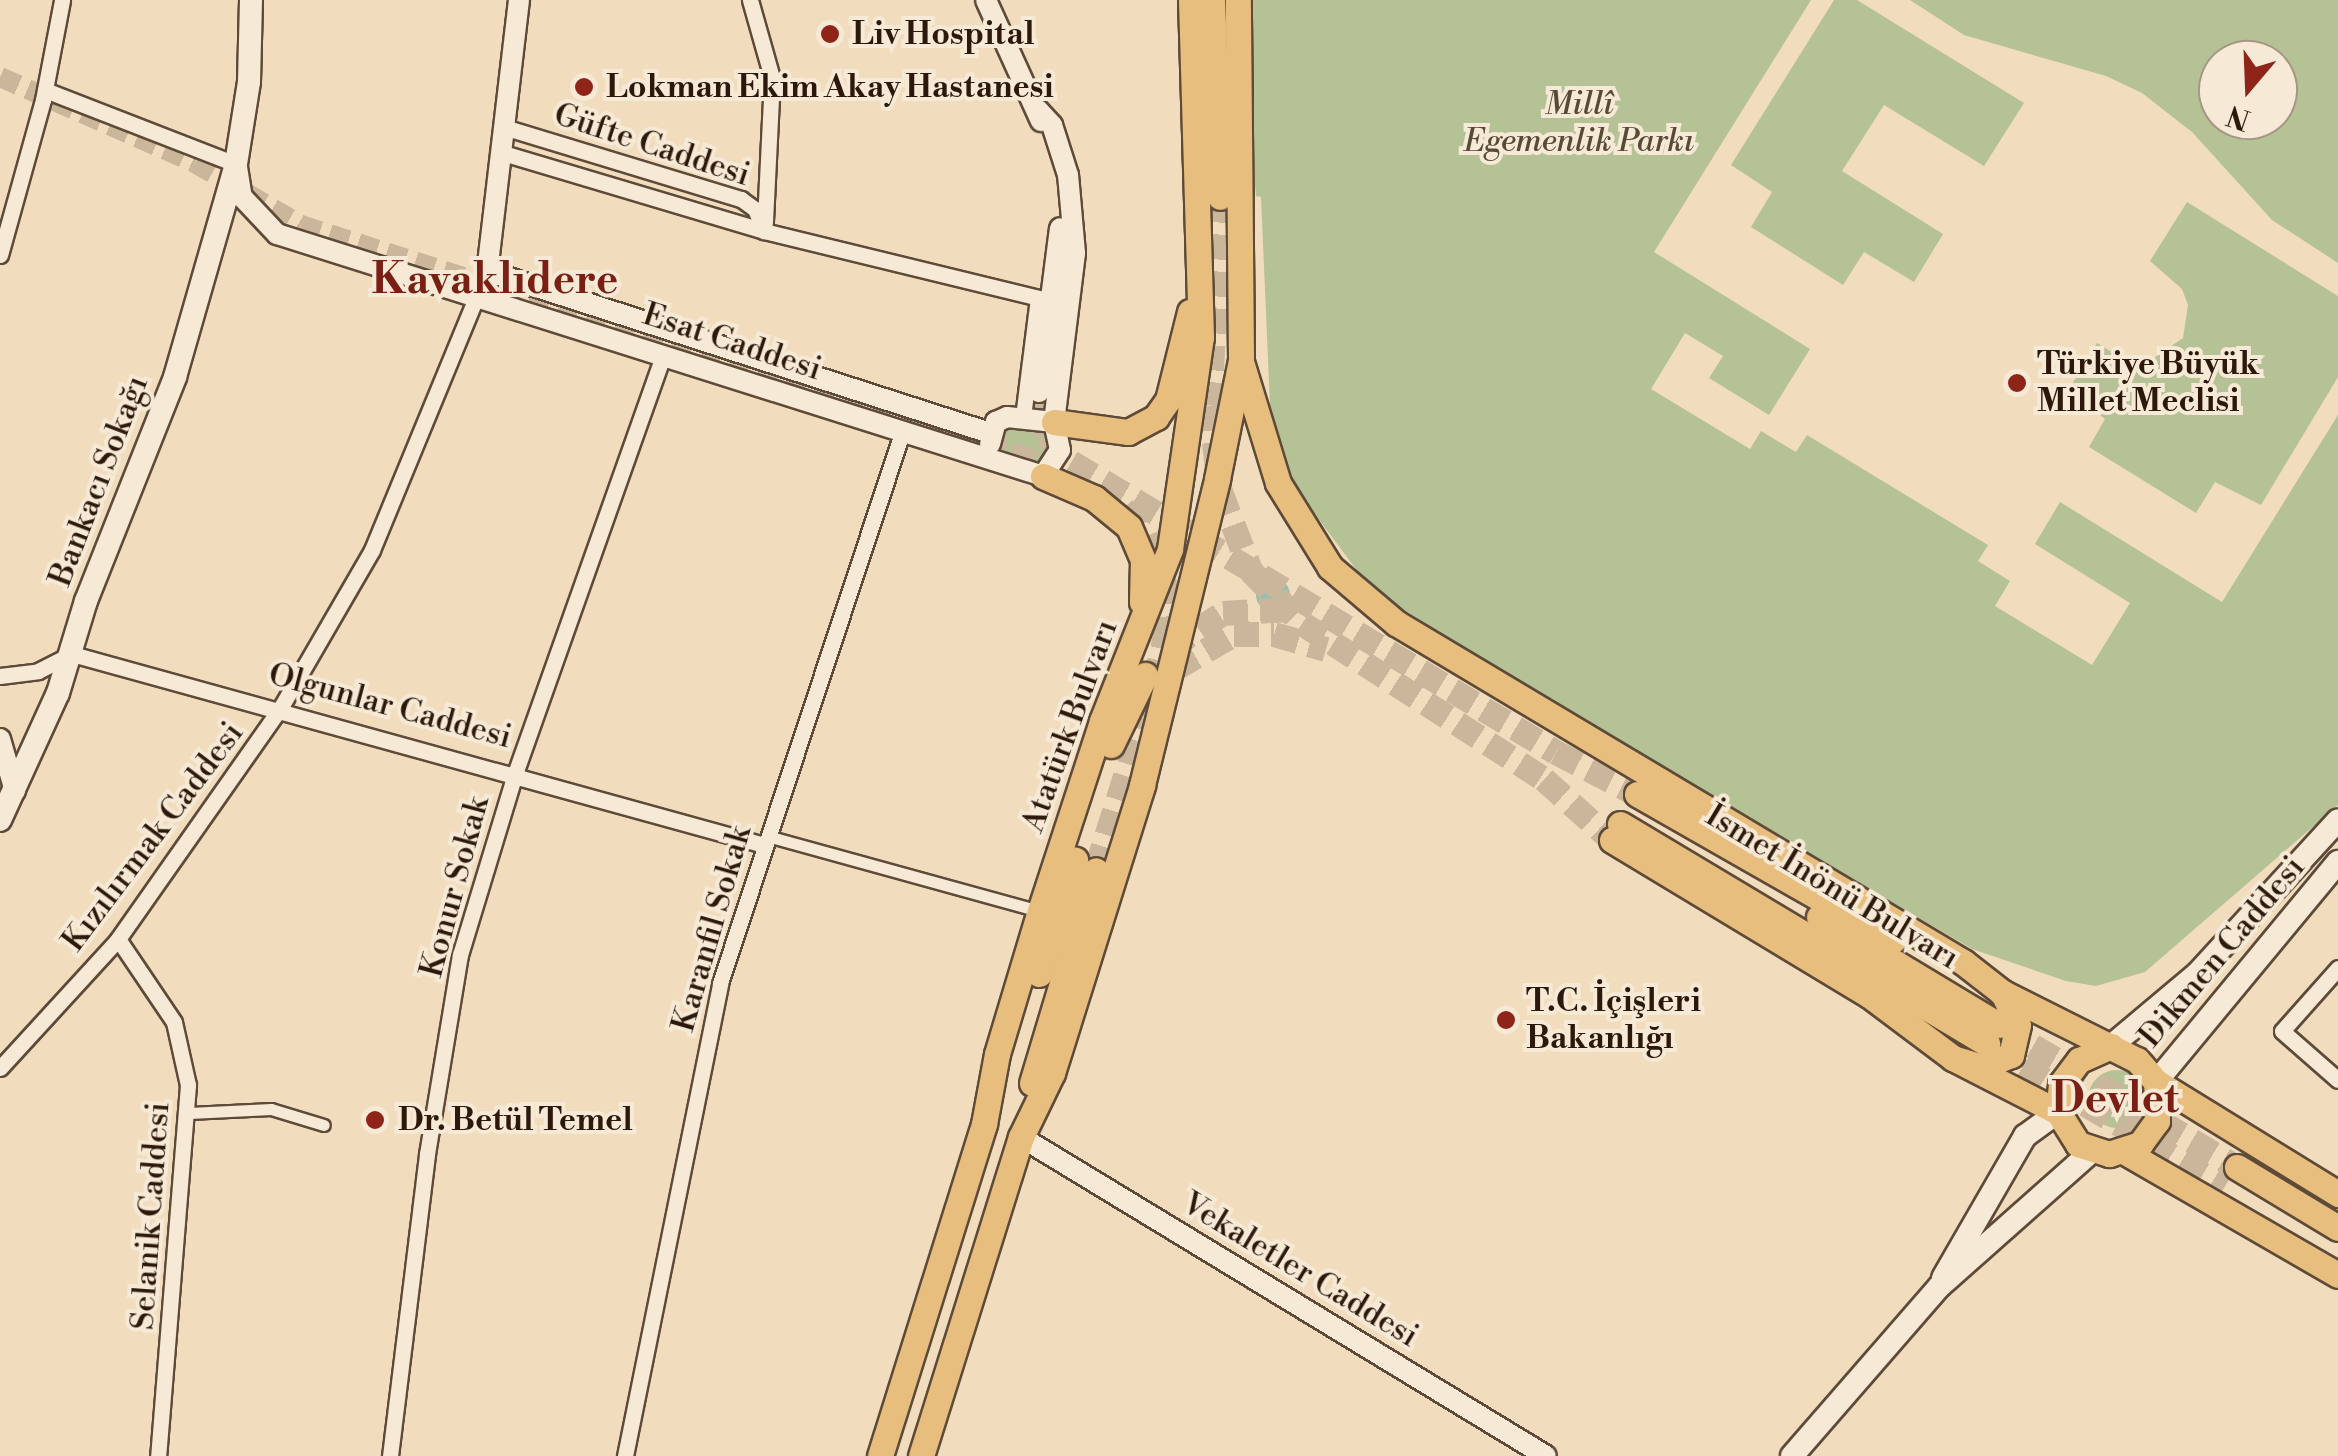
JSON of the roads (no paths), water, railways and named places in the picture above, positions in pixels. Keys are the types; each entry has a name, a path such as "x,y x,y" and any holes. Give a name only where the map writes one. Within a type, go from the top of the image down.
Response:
{"main road":[{"name":"Esat Caddesi","path":"236,164 249,82 251,0"},
{"name":"Atatürk Bulvarı","path":"880,1456 984,1124 997,1054 1040,911 1102,721 1170,549 1199,370 1192,0"},
{"path":"1212,0 1220,197"},
{"path":"1022,1137 1052,1074 1165,702 1240,360 1243,224 1238,0"},
{"name":"Bankacı Sokağı","path":"1,818 72,654 86,601 175,378 236,164"},
{"path":"1198,226 1222,236 1243,224"},
{"path":"1054,422 1128,432 1156,417 1168,400 1199,273"},
{"path":"1240,360 1262,439 1296,520 1363,598 1964,962 2003,993 2018,1025 2011,1055 1982,1067 1953,1058"},
{"path":"1043,476 1114,512 1138,541 1144,577 1138,634"},
{"path":"984,1124 1013,1057 1108,751 1145,675"},
{"path":"1625,815 2111,1046 2137,1060 2156,1082 2338,1194"},
{"path":"1625,815 1953,1058 2058,1112"},
{"name":"İsmet İnönü Bulvarı","path":"1625,815 1993,1035"},
{"name":"Dikmen Caddesi","path":"2111,1046 2198,973 2338,820"},
{"name":"Dikmen Caddesi","path":"2156,1082 2338,862"},
{"path":"921,1456 1022,1137 1096,870"},
{"path":"2111,1046 2068,1071 2058,1112 2066,1132 2092,1152 2125,1152 2338,1276"},
{"path":"2125,1152 2157,1121 2156,1082"},
{"path":"1940,1286 2025,1136 2058,1112"},
{"path":"1792,1456 1940,1286 2092,1152"},
{"path":"2338,1228 2231,1177 2338,1256"}],"street":[{"path":"0,255 45,90 62,0"},
{"path":"488,270 508,128 520,0"},
{"path":"750,0 772,78 764,231"},
{"path":"986,0 1038,110 1057,179 1061,252 1039,392"},
{"path":"45,90 236,164"},
{"path":"1038,110 1052,125 1068,175 1075,253 1054,422 1060,450 1043,476"},
{"name":"Güfte Caddesi","path":"508,128 741,199 755,208 764,231"},
{"name":"Güfte Caddesi","path":"504,153 764,231 1038,298 1023,416"},
{"name":"Esat Caddesi","path":"236,164 242,198 277,234 1043,476"},
{"path":"637,192 643,168"},
{"name":"Esat Caddesi","path":"488,270 990,434"},
{"name":"Kızılırmak Caddesi","path":"0,1068 118,938 281,707 372,550 488,270"},
{"name":"Konur Sokak","path":"390,1456 442,1057 475,898 664,354"},
{"path":"1004,463 990,434 996,422 1023,416 1054,422"},
{"name":"Karanfil Sokak","path":"625,1456 714,1009 765,840 903,430"},
{"path":"0,676 38,671 72,654"},
{"name":"Olgunlar Caddesi","path":"72,654 1040,911"},
{"path":"0,738 15,790"},
{"name":"Selanik Caddesi","path":"118,938 180,1037 189,1113 158,1456"},
{"path":"2338,968 2282,1031 2338,1080"},
{"path":"189,1113 272,1109 324,1126"},
{"name":"Vekaletler Caddesi","path":"1022,1137 1546,1456"}],"tunnel":[{"path":"0,77 195,163 301,225 1010,452"},
{"path":"1220,197 1210,405 1220,490 1251,571 1302,623 1544,779 1612,840"},
{"path":"1039,392 1046,435 1071,462 1556,752 1637,794"},
{"path":"1010,452 1057,474"},
{"path":"1123,508 1147,535 1164,579 1168,624 1159,664"},
{"path":"1168,649 1223,613 1291,609"},
{"path":"1096,870 1144,717 1174,669 1234,634 1274,634 1326,649"},
{"path":"2001,1027 2237,1167"},
{"path":"1991,1047 2224,1187"}],"place":[{"name":"Liv Hospital","path":"830,34"},
{"name":"Lokman Ekim Akay Hastanesi","path":"584,87"},
{"name":"Türkiye Büyük Millet Meclisi","path":"2017,383"},
{"name":"T.C. İçişleri Bakanlığı","path":"1506,1020"},
{"name":"Dr. Betül Temel","path":"375,1120"}],"district":[{"name":"Kavaklıdere","path":"495,281"},
{"name":"Devlet","path":"2115,1100"}],"park label":[{"name":"Millî Egemenlik Parkı","path":"1579,124"}]}
